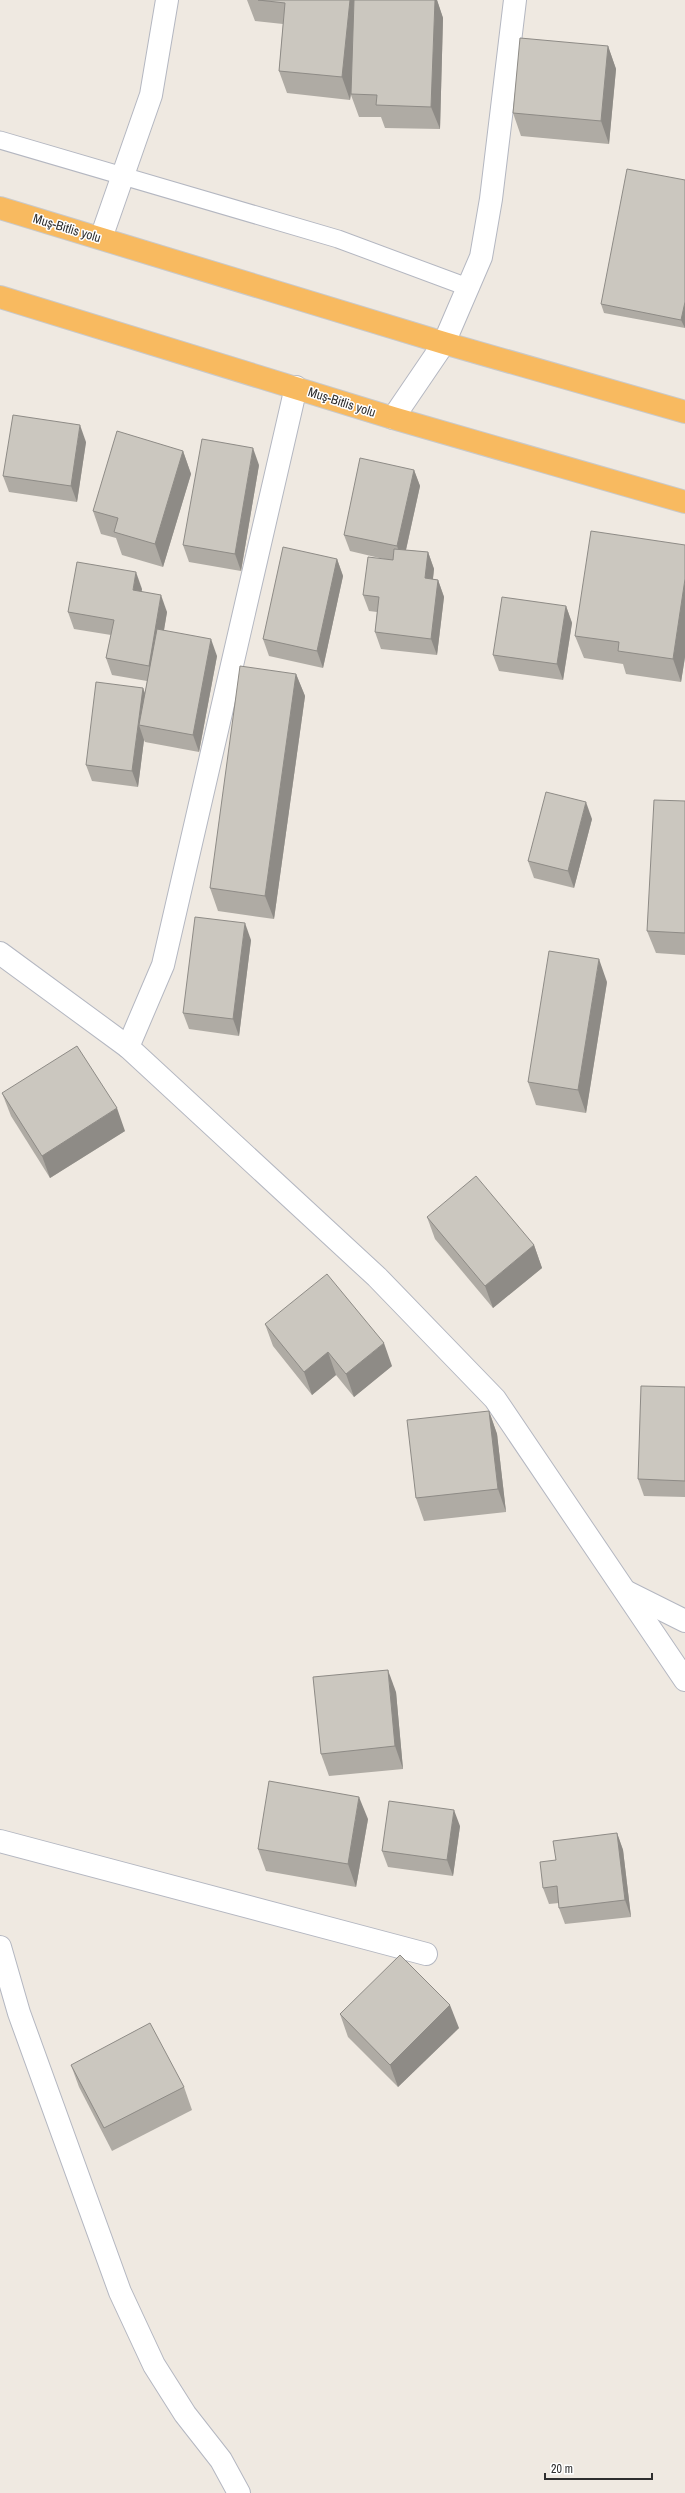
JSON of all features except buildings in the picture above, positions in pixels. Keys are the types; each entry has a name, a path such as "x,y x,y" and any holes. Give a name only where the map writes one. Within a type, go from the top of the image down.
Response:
{"highway":[{"name":"Muş-Bitlis yolu","path":"0,208 444,343 685,412"},
{"name":"Muş-Bitlis yolu","path":"0,298 296,387 393,418 685,502"}],"street":[{"path":"101,238 151,95 167,0"},
{"path":"393,418 444,343 470,288 481,257 491,199 515,0"},
{"path":"128,1047 163,965 296,387"},
{"path":"0,953 128,1047 378,1277 495,1399 685,1680"},
{"path":"625,1591 685,1621"},
{"path":"0,1841 426,1954"},
{"path":"0,1947 10,2015 136,2329 181,2408 221,2460 239,2493"}],"lane":[{"path":"0,140 338,239 470,288"}]}
